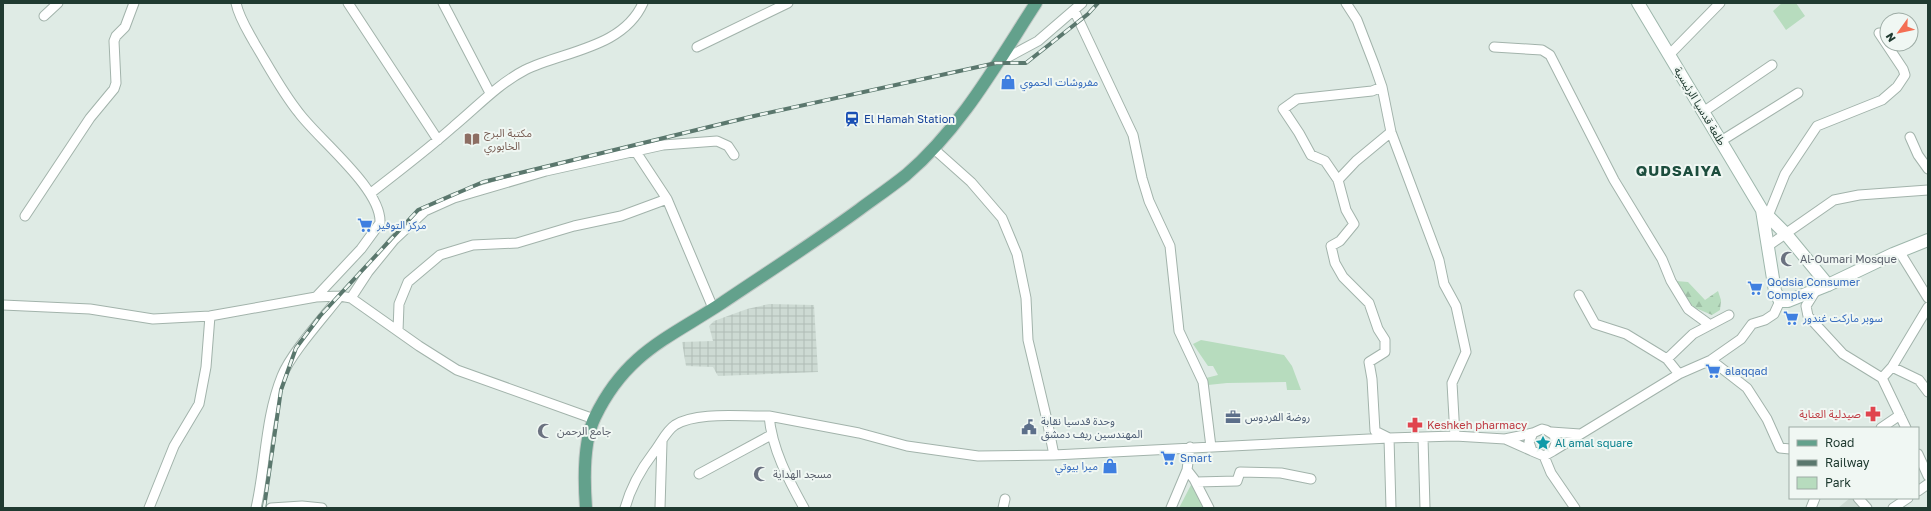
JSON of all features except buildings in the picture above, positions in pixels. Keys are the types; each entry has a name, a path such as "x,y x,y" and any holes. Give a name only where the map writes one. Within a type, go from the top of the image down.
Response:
{"main road":[{"name":"طلعة قدسيا الرئيسية","path":"1638,3 1765,213 1786,234 1828,286"},
{"path":"586,508 584,473 586,450 594,419 618,379 636,359 658,342 713,308 830,231 904,177 934,149 958,120 1032,5"},
{"name":"طلعة قدسيا الرئيسية","path":"1765,213 1768,246 1775,290 1780,301"},
{"path":"1780,301 1788,301 1828,286 1899,252 1928,240"}],"street":[{"path":"44,16 58,3"},
{"path":"24,216 90,118 114,89 116,83 114,41 116,36 126,27 134,3"},
{"path":"236,3 239,15 299,114 371,193 379,211 380,223 361,249 316,297"},
{"path":"348,3 438,140"},
{"path":"443,3 490,93"},
{"path":"371,193 438,140 490,93 525,70 594,45 621,30 638,16 643,3"},
{"path":"697,47 788,3"},
{"path":"996,63 1038,41 1082,3"},
{"path":"1346,3 1357,20 1382,87 1391,132 1439,260 1444,284 1456,306 1466,352 1452,383 1455,436"},
{"path":"1669,55 1720,3"},
{"path":"1074,10 1133,135 1142,178 1149,201 1170,246 1179,332 1203,382 1211,447"},
{"path":"1494,47 1542,50 1550,55 1614,180 1662,259 1671,281 1688,309 1710,325"},
{"path":"1765,213 1785,174 1817,126 1882,100 1897,87 1905,75 1903,69 1892,52"},
{"path":"1703,112 1772,65"},
{"path":"1382,87 1372,91 1297,99 1283,109 1311,155 1325,161 1338,180 1346,210 1354,224 1340,241 1330,246 1335,263 1343,277 1369,303 1378,329 1385,340 1385,352 1369,362 1372,378 1375,431 1389,438"},
{"path":"1721,141 1798,93"},
{"path":"1338,180 1356,162 1391,132"},
{"path":"1910,137 1924,156 1928,169"},
{"path":"350,298 368,272 394,240 425,211 460,196 546,171 663,146 718,141 728,146 734,155"},
{"path":"934,149 971,182 1002,218 1017,254 1026,298 1028,340 1054,455"},
{"path":"636,152 667,199 713,308"},
{"path":"1768,246 1834,200 1859,195 1928,190"},
{"path":"398,331 399,304 408,282 440,255 473,245 517,243 574,226 621,216 667,199"},
{"path":"1899,252 1928,298"},
{"path":"1816,290 1806,306 1808,316 1844,354 1882,378 1906,427"},
{"path":"1579,294 1595,324 1626,334 1667,359 1679,374"},
{"path":"256,508 261,488 271,409 283,374 317,325 340,296"},
{"path":"3,305 90,309 153,319 210,316 316,297 340,296 350,298 419,346 457,370 594,419"},
{"path":"1544,456 1679,374 1711,360 1741,339 1752,324 1765,320 1774,314 1780,301"},
{"path":"1882,378 1892,367 1928,307"},
{"path":"1667,359 1693,334 1729,315"},
{"path":"149,508 174,446 199,404 206,367 210,316"},
{"path":"1711,360 1747,388 1767,419 1780,448 1789,449"},
{"path":"1892,367 1919,380 1928,392"},
{"path":"1882,427 1900,415"},
{"path":"625,508 640,470 675,425 693,418 717,416 769,416 859,433 907,446 978,456 1054,455 1389,438 1455,436 1505,439 1533,433 1542,429 1551,432 1580,434"},
{"path":"769,416 770,435 791,484 804,508"},
{"path":"1551,432 1556,439 1553,451"},
{"path":"1532,451 1529,442 1533,433"},
{"path":"699,474 770,435"},
{"path":"1389,438 1391,508"},
{"path":"1423,438 1425,508"},
{"path":"1505,439 1544,456 1551,473 1575,508"},
{"path":"660,508 662,442"},
{"path":"1171,508 1187,470 1190,447"},
{"path":"1919,456 1928,476"},
{"path":"1187,470 1196,482 1209,508"},
{"path":"1196,482 1237,480 1240,472 1281,473 1311,479"},
{"path":"1919,490 1928,484"},
{"path":"1859,499 1867,508"},
{"path":"1893,508 1906,499"},
{"path":"271,508 322,508"}],"shaded area":[{"path":"769,304 814,305 818,372 718,376 713,367 686,366 682,342 713,341 709,326 714,321 747,309"},
{"path":"1849,499 1854,499 1862,508 1838,508"}],"green space":[{"path":"1782,3 1796,3 1805,16 1786,30 1773,11"},
{"path":"1676,281 1688,282 1705,300 1718,291 1721,300 1720,310 1712,315 1686,304"},
{"path":"1201,340 1284,355 1292,366 1301,390 1287,390 1286,382 1227,383 1208,385 1206,378 1218,375 1213,366 1208,366 1193,344"},
{"path":"1192,483 1205,508 1179,508"}],"railway":[{"path":"264,508 281,390 296,348 320,316 418,210 483,182 754,116 996,63 1026,63 1088,14 1098,3"}],"place":[{"name":"مفروشات الحموي","path":"1008,82"},
{"name":"El Hamah Station","path":"852,119"},
{"name":"مكتبة البرج الخابوري","path":"472,139"},
{"name":"مركز التوفير","path":"365,225"},
{"name":"Al-Oumari Mosque","path":"1788,259"},
{"name":"Qodsia Consumer Complex","path":"1755,288"},
{"name":"سوبر ماركت غندور","path":"1791,318"},
{"name":"alaqqad","path":"1713,371"},
{"name":"صيدلية العناية","path":"1873,414"},
{"name":"روضة الفردوس","path":"1233,417"},
{"name":"Keshkeh pharmacy","path":"1415,425"},
{"name":"وحدة قدسيا نقابة المهندسين ريف دمشق","path":"1029,427"},
{"name":"جامع الرحمن","path":"545,431"},
{"name":"Al amal square","path":"1543,443"},
{"name":"Smart","path":"1168,458"},
{"name":"ميرا بيوتي","path":"1110,466"},
{"name":"مسجد الهداية","path":"761,474"}],"district":[{"name":"QUDSAIYA","path":"1679,171"}]}
